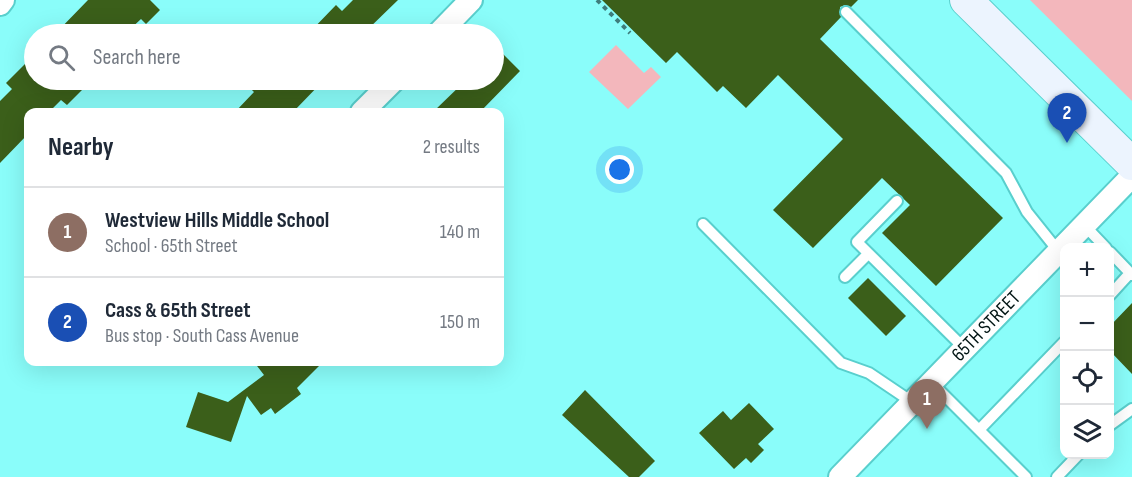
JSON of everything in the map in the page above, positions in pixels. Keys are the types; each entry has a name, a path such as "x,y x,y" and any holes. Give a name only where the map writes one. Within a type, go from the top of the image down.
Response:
{"main road":[{"path":"966,0 991,14 1132,164"}],"street":[{"path":"0,4 3,0"},
{"path":"448,24 471,0"},
{"path":"366,108 384,90"},
{"name":"65TH STREET","path":"840,477 1132,176"}],"lane":[{"path":"846,12 1006,173 1027,212 1059,252"},
{"path":"897,201 857,242 965,349"},
{"path":"703,224 841,363 869,373 912,402"},
{"path":"1085,226 1101,243"},
{"path":"845,277 868,254"},
{"path":"1114,256 1131,274 1114,291"},
{"path":"979,430 1060,347"},
{"path":"932,383 1026,477"},
{"path":"1114,422 1132,409"},
{"path":"1057,477 1074,459"}],"path":[{"path":"597,0 630,33"}],"shaded area":[{"path":"1030,0 1132,0 1132,101"},
{"path":"616,45 644,73 651,67 661,77 628,109 589,72"}],"building":[{"path":"88,0 150,0 160,10 146,24 141,19 136,24 65,24"},
{"path":"353,0 398,0 373,24 318,24 336,5 342,11"},
{"path":"602,0 858,0 851,7 845,5 840,7 841,17 820,39 1003,218 936,286 882,233 910,205 882,178 813,248 773,210 843,139 778,75 746,108 723,86 717,92 677,52 666,63"},
{"path":"504,55 520,71 504,87"},
{"path":"24,65 24,90 82,90 67,105 61,100 53,108 24,108 24,138 0,163 0,101 12,89 6,83"},
{"path":"252,90 314,90 297,108 239,108 254,92"},
{"path":"456,90 501,90 484,108 437,108"},
{"path":"868,278 906,316 886,336 848,298"},
{"path":"1132,303 1132,374 1114,355 1114,322"},
{"path":"257,366 319,366 297,388 301,394 275,414 271,408 261,415 247,396 231,442 186,427 198,392 228,402 264,375"},
{"path":"585,390 655,461 639,477 629,477 562,415"},
{"path":"749,403 774,429 758,444 764,450 751,463 746,458 734,469 699,433 723,411 731,420"}],"place":[{"name":"Cass & 65th Street","path":"1067,143"},
{"name":"Westview Hills Middle School","path":"927,429"}]}
